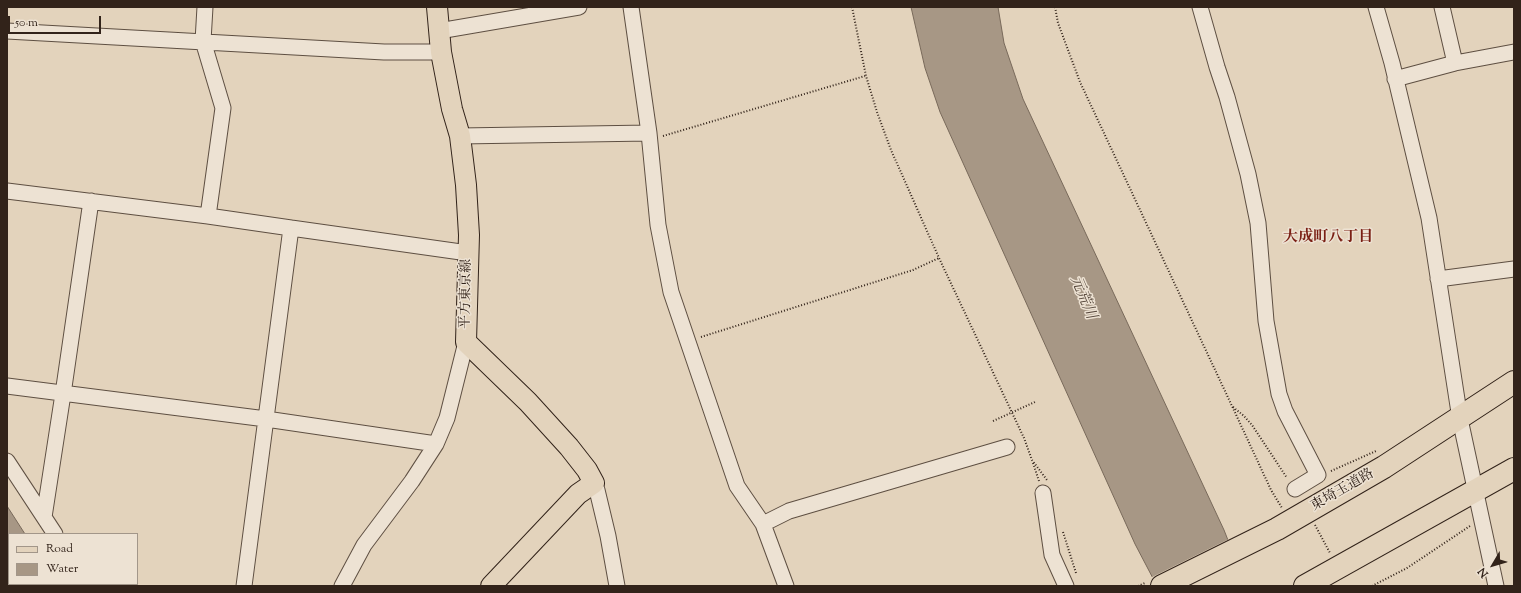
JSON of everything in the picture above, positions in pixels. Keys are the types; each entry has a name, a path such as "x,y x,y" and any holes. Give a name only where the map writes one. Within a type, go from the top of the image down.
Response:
{"highway":[{"name":"東埼玉道路","path":"1162,586 1280,520 1384,468 1514,382"},
{"path":"1305,586 1514,469"}],"main road":[{"name":"平方東京線","path":"437,7 441,52 452,109 460,136 468,206 469,235 466,342 537,412 587,470 594,483"},
{"path":"491,586 578,494 594,483"}],"street":[{"path":"205,7 203,41 223,108 208,216"},
{"path":"439,32 548,10 580,7"},
{"path":"631,7 649,136 658,225 671,292 686,341 737,486 763,524 786,586"},
{"path":"1200,7 1227,97 1253,198 1258,223 1266,321 1279,394 1285,411 1318,475 1295,489"},
{"path":"1376,7 1429,218 1460,419 1496,586"},
{"path":"1442,7 1455,63"},
{"path":"7,31 384,52 441,52"},
{"path":"1395,79 1455,63 1514,52"},
{"path":"460,136 649,136"},
{"path":"7,191 208,216 468,253"},
{"path":"44,517 90,201"},
{"path":"244,586 291,228"},
{"path":"1438,280 1514,269"},
{"path":"342,586 364,545 412,481 436,444 448,418 466,342"},
{"path":"7,386 266,419 436,444"},
{"path":"763,524 789,511 1007,447"},
{"path":"7,461 54,533"},
{"path":"594,483 608,536 617,586"},
{"path":"1045,488 1052,555 1072,582"}],"path":[{"path":"852,7 866,76 877,112 892,150 939,258 1012,413 1045,488"},
{"path":"1055,7 1058,23 1080,82 1271,490 1280,520"},
{"path":"649,136 866,76"},
{"path":"686,341 913,270 939,258"},
{"path":"993,421 1035,402"},
{"path":"1232,406 1252,425 1295,489"},
{"path":"1032,460 1045,488"},
{"path":"1372,586 1407,568 1481,519"},
{"path":"1315,524 1332,556"},
{"path":"1062,527 1072,582"}],"water":[{"name":"元荒川","path":"911,7 998,7 1004,43 1023,99 1224,530 1246,586 1157,586 1135,544 940,112 925,68"},
{"path":"7,506 24,533 8,533 8,585 59,586 7,586"}],"pier":[{"path":"1229,539 1248,586 1155,586 1150,578"}],"district":[{"name":"大成町八丁目","path":"1328,238"}]}
